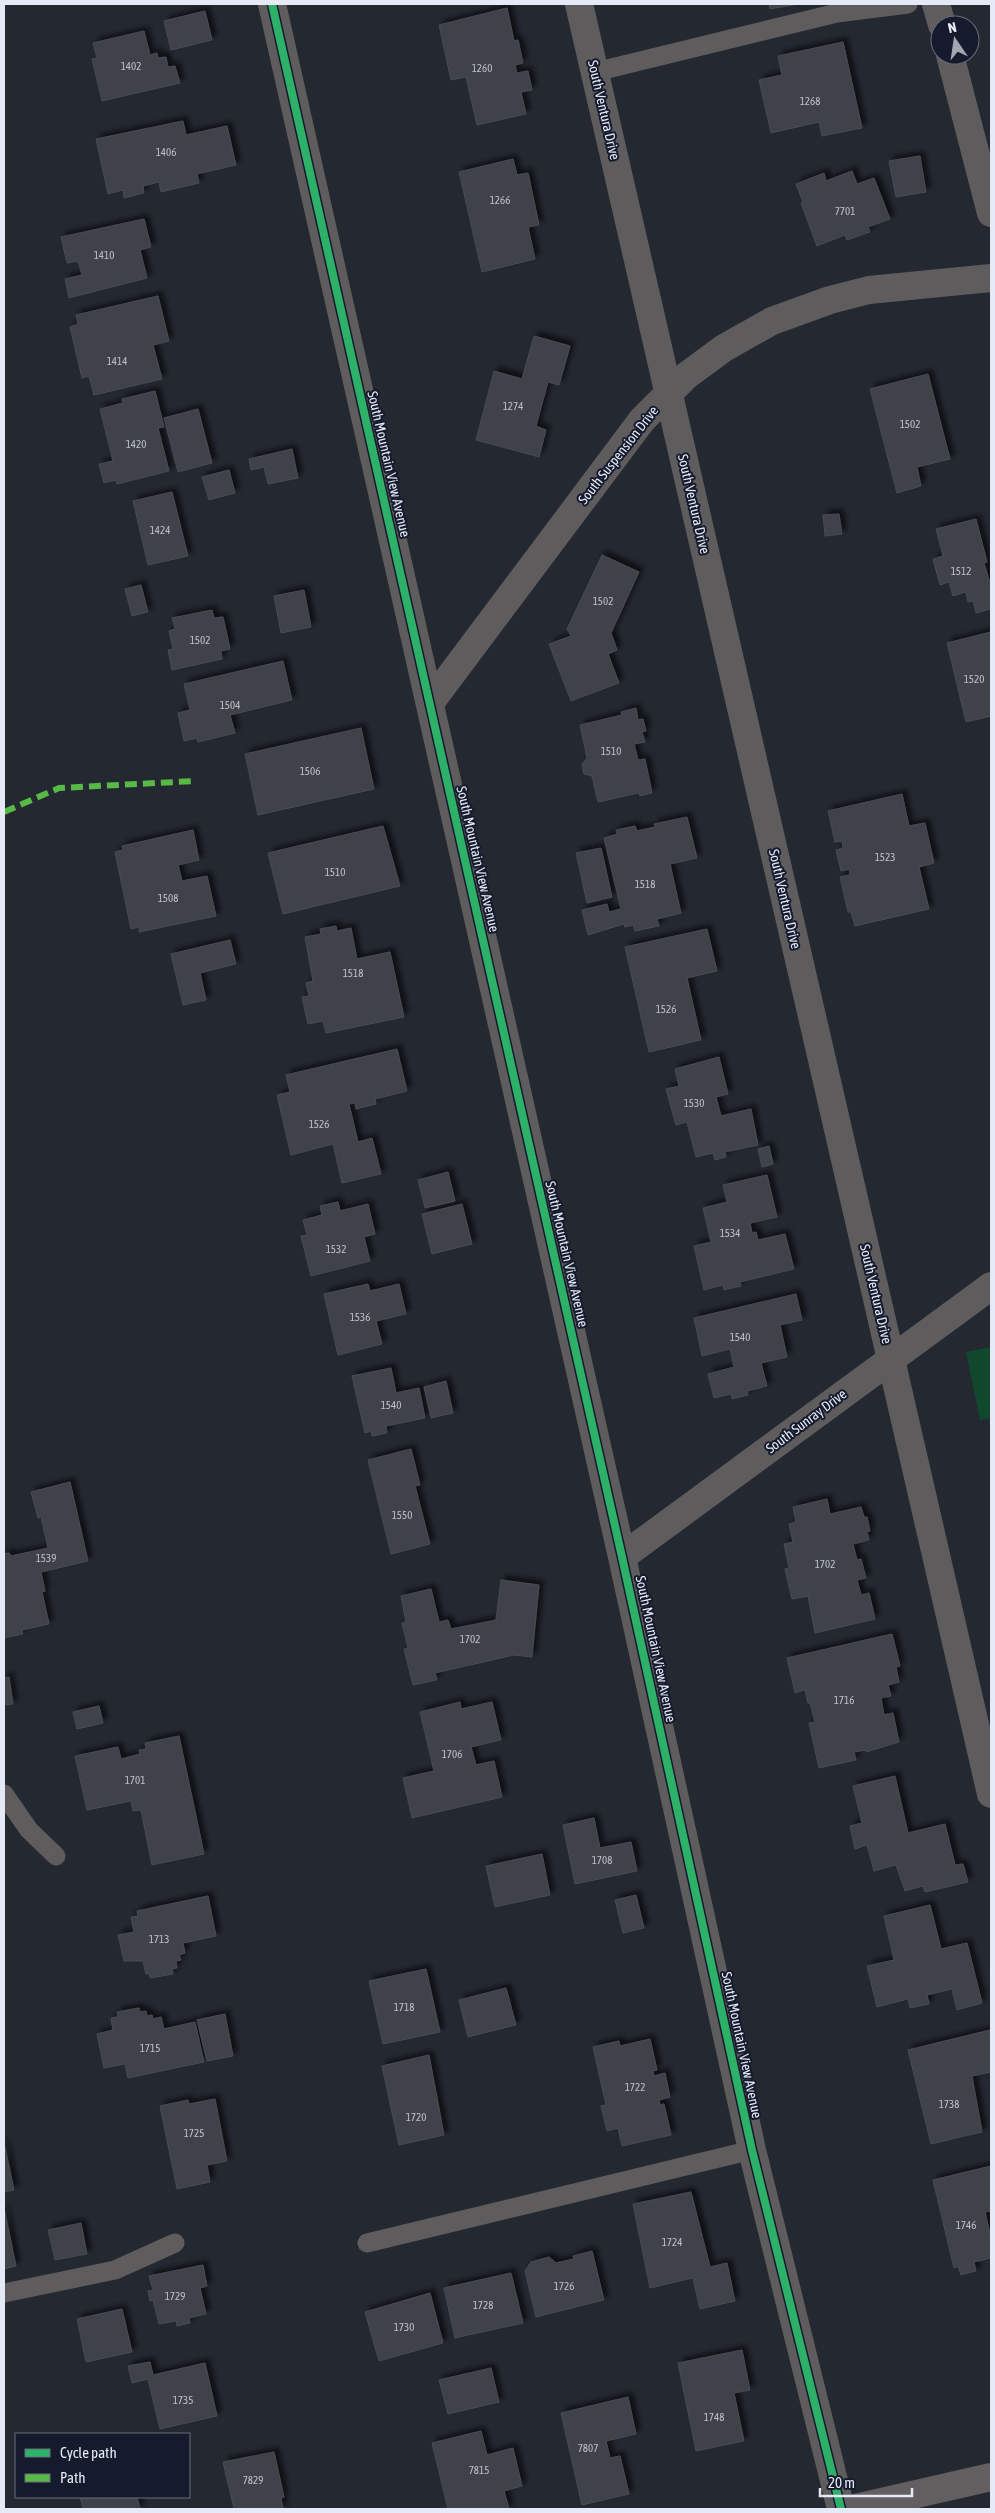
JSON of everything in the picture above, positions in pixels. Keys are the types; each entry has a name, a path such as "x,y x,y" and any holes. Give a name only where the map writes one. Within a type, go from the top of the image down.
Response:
{"street":[{"name":"South Mountain View Avenue","path":"272,4 622,1557 752,2150 841,2509"},
{"name":"South Ventura Drive","path":"579,4 991,1794"},
{"path":"953,65 991,213"},
{"name":"South Suspension Drive","path":"430,703 642,420 668,392 724,348 772,321 830,300 870,290 991,278"},
{"name":"South Sunray Drive","path":"622,1557 991,1286"},
{"path":"851,2509 991,2477"}],"lane":[{"path":"595,72 837,13 908,4"},
{"path":"4,1794 29,1830 56,1856"},
{"path":"367,2243 752,2150"},
{"path":"4,2293 115,2270 175,2243"}],"green space":[{"path":"991,1347 991,1418 980,1420 966,1352"}],"building":[{"path":"769,4 799,4 770,9"},
{"path":"507,8 514,41 518,40 523,63 515,65 517,73 528,71 532,90 521,92 526,114 477,125 466,77 451,80 439,25"},
{"path":"205,11 212,40 171,50 164,21"},
{"path":"144,31 150,55 157,53 158,58 166,57 168,67 175,66 180,83 102,101 92,59 97,58 93,43"},
{"path":"843,42 862,128 822,136 819,122 771,133 759,80 782,75 778,56"},
{"path":"183,121 186,135 227,126 236,165 197,174 199,183 161,192 159,182 143,186 144,193 124,198 123,190 108,194 96,139"},
{"path":"920,156 926,192 896,197 889,161"},
{"path":"513,159 517,175 528,173 539,225 528,227 535,259 482,272 459,172"},
{"path":"852,171 857,184 874,178 890,219 868,227 870,232 847,240 845,235 817,246 796,184 824,173 826,181"},
{"path":"144,219 151,247 140,250 147,278 69,298 65,279 82,275 78,261 67,263 61,237"},
{"path":"158,296 169,341 153,345 162,379 94,395 89,376 82,378 70,327 78,324 76,315"},
{"path":"534,336 570,346 559,385 548,382 536,426 546,430 539,457 476,440 494,371 522,379"},
{"path":"928,374 950,459 917,467 921,486 897,493 870,389"},
{"path":"155,391 164,427 158,428 169,471 117,484 116,480 104,483 99,464 113,461 100,409 123,403 122,399"},
{"path":"198,409 212,463 178,472 164,418"},
{"path":"292,449 298,478 268,484 264,467 251,470 249,459"},
{"path":"229,470 235,493 209,500 202,477"},
{"path":"172,492 188,556 148,565 133,501"},
{"path":"839,514 842,534 825,536 823,515"},
{"path":"976,519 987,562 984,563 989,580 991,579 991,609 976,613 973,601 968,602 966,592 953,596 949,582 940,585 933,559 943,556 936,529"},
{"path":"602,555 639,572 611,633 617,650 608,654 619,683 571,701 549,644 571,636 567,629"},
{"path":"141,585 148,612 132,616 125,589"},
{"path":"304,590 311,627 281,633 274,596"},
{"path":"212,610 214,618 223,617 230,649 221,651 222,659 172,670 168,650 173,649 169,631 175,629 172,618"},
{"path":"991,632 991,716 966,722 947,643"},
{"path":"283,661 292,700 230,715 235,733 198,742 197,738 184,741 178,713 190,710 184,684"},
{"path":"636,708 638,720 643,719 646,731 642,732 645,742 634,744 638,760 645,759 652,793 640,796 639,793 598,802 592,776 584,774 582,764 587,758 580,725 622,715 621,712"},
{"path":"361,728 374,789 258,815 245,754"},
{"path":"902,794 909,826 925,823 934,863 919,867 929,909 855,926 851,912 848,912 840,877 850,875 849,869 841,871 836,850 843,848 842,841 835,842 828,811"},
{"path":"687,817 697,858 670,864 681,913 657,919 659,926 635,931 633,925 625,927 624,924 588,935 582,910 607,904 609,912 621,909 604,838 617,834 616,830 635,826 637,831 655,827 654,824"},
{"path":"383,826 400,886 283,914 268,853"},
{"path":"193,830 199,860 178,865 182,881 207,876 216,916 139,932 139,927 131,929 115,852 123,850 122,846"},
{"path":"601,848 612,897 587,903 576,853"},
{"path":"336,926 337,931 351,928 357,959 390,952 404,1017 326,1033 323,1021 308,1024 302,997 309,996 306,983 313,981 305,937 321,934 320,929"},
{"path":"707,929 717,971 687,978 701,1040 649,1052 625,947"},
{"path":"230,940 236,964 200,973 206,1000 183,1005 171,954"},
{"path":"397,1049 407,1091 375,1099 376,1104 356,1109 355,1103 349,1104 358,1142 372,1138 381,1174 342,1183 333,1144 291,1155 277,1095 290,1092 286,1075"},
{"path":"719,1057 728,1094 716,1097 721,1116 751,1109 758,1145 725,1152 726,1157 715,1160 713,1153 696,1157 687,1122 676,1125 666,1089 679,1086 675,1069"},
{"path":"769,1146 773,1164 762,1167 758,1149"},
{"path":"448,1172 455,1201 425,1208 418,1180"},
{"path":"767,1175 777,1217 750,1223 752,1233 756,1232 758,1240 785,1234 794,1269 740,1282 741,1286 724,1290 723,1285 704,1290 694,1246 711,1242 703,1208 727,1202 723,1185"},
{"path":"338,1202 340,1211 368,1204 375,1234 364,1237 370,1261 311,1276 301,1236 307,1235 303,1220 322,1215 320,1206"},
{"path":"462,1204 472,1244 432,1254 422,1214"},
{"path":"368,1284 370,1291 399,1284 406,1314 376,1321 382,1344 338,1355 324,1294"},
{"path":"796,1294 802,1320 780,1325 787,1357 761,1363 767,1386 747,1391 748,1395 732,1399 731,1394 714,1398 708,1374 734,1367 730,1349 702,1356 694,1318"},
{"path":"391,1368 396,1393 419,1388 425,1418 386,1426 387,1433 372,1436 371,1431 365,1433 352,1376"},
{"path":"446,1381 453,1413 431,1418 424,1387"},
{"path":"411,1449 420,1485 415,1486 430,1544 391,1554 368,1460"},
{"path":"70,1482 88,1561 41,1572 45,1591 42,1592 49,1624 22,1630 23,1634 4,1638 4,1554 9,1553 11,1556 48,1548 41,1517 38,1518 31,1492"},
{"path":"827,1499 830,1514 861,1507 864,1517 867,1517 870,1531 867,1532 869,1540 853,1544 857,1560 861,1559 866,1578 857,1580 861,1595 869,1593 875,1619 815,1633 808,1596 792,1599 785,1569 789,1568 784,1544 793,1542 789,1524 796,1522 793,1507"},
{"path":"501,1580 539,1585 532,1657 514,1655 435,1673 437,1680 413,1685 404,1649 408,1648 402,1623 406,1622 401,1596 431,1589 439,1622 448,1620 451,1629 496,1620"},
{"path":"892,1634 900,1666 896,1667 899,1682 888,1685 891,1696 881,1698 884,1715 893,1713 899,1742 866,1752 866,1750 854,1752 856,1760 819,1768 809,1723 815,1722 810,1703 808,1703 805,1690 795,1693 787,1658"},
{"path":"9,1677 13,1704 4,1705 4,1678"},
{"path":"460,1702 461,1709 492,1702 501,1740 471,1747 476,1765 494,1761 502,1797 412,1818 403,1778 434,1771 420,1712"},
{"path":"99,1706 103,1723 77,1729 73,1712"},
{"path":"179,1736 204,1854 152,1865 141,1810 133,1811 131,1801 87,1810 75,1756 118,1747 121,1759 140,1754 139,1750 146,1749 145,1743"},
{"path":"895,1776 908,1833 945,1824 955,1865 963,1864 968,1882 925,1892 923,1886 905,1891 896,1865 874,1871 867,1845 855,1849 850,1826 862,1823 853,1786"},
{"path":"594,1818 600,1848 631,1842 637,1871 575,1884 563,1825"},
{"path":"542,1854 550,1895 495,1907 486,1866"},
{"path":"636,1895 644,1928 623,1933 615,1900"},
{"path":"208,1896 216,1936 183,1943 185,1953 179,1955 181,1960 176,1961 177,1968 172,1969 173,1974 150,1978 149,1973 146,1974 143,1961 124,1961 118,1935 134,1932 131,1917 138,1916 137,1911"},
{"path":"930,1905 941,1949 967,1943 982,2003 957,2010 952,1989 927,1995 929,2004 910,2008 908,1999 877,2007 867,1966 894,1960 884,1916"},
{"path":"426,1969 440,2032 383,2044 369,1981"},
{"path":"506,1988 516,2025 468,2037 459,2000"},
{"path":"139,2008 140,2012 146,2011 147,2016 152,2015 153,2019 161,2017 164,2029 195,2022 204,2062 128,2078 125,2064 104,2068 97,2034 113,2030 111,2018 118,2017 117,2012"},
{"path":"225,2014 233,2056 207,2061 197,2020"},
{"path":"990,2030 991,2072 972,2076 982,2132 931,2144 908,2050"},
{"path":"650,2039 657,2070 653,2071 654,2076 665,2073 670,2097 659,2100 660,2105 664,2104 671,2135 622,2146 618,2128 607,2131 601,2106 606,2105 593,2047 619,2041 620,2046"},
{"path":"429,2055 444,2135 399,2145 382,2066"},
{"path":"215,2099 227,2161 207,2165 210,2182 177,2189 160,2106 188,2100 189,2104"},
{"path":"4,2143 14,2190 4,2192"},
{"path":"991,2166 991,2211 985,2212 991,2238 991,2258 974,2262 976,2271 961,2275 958,2266 954,2268 933,2180"},
{"path":"691,2192 710,2267 727,2263 735,2301 700,2309 693,2278 650,2288 633,2204"},
{"path":"4,2208 16,2266 4,2269"},
{"path":"81,2223 87,2254 55,2260 48,2230"},
{"path":"592,2251 604,2300 536,2317 525,2271 531,2262 549,2257 556,2263 574,2259 573,2256"},
{"path":"203,2265 207,2286 200,2288 206,2314 189,2318 190,2323 177,2326 176,2321 159,2324 153,2300 150,2301 148,2291 153,2290 149,2276"},
{"path":"511,2273 523,2323 455,2338 444,2288"},
{"path":"430,2293 443,2343 379,2361 365,2312"},
{"path":"122,2309 132,2352 86,2362 77,2319"},
{"path":"742,2350 750,2390 734,2393 744,2441 696,2451 678,2363"},
{"path":"150,2362 153,2375 205,2363 217,2416 160,2429 148,2379 132,2383 128,2366"},
{"path":"491,2368 499,2402 448,2414 439,2380"},
{"path":"628,2397 636,2434 606,2441 610,2458 620,2456 629,2494 582,2505 561,2413"},
{"path":"481,2431 487,2455 513,2448 522,2486 504,2491 509,2509 448,2509 432,2443"},
{"path":"274,2452 284,2497 281,2498 283,2509 234,2509 223,2462"},
{"path":"80,2498 137,2498 140,2509 83,2509"}],"marked path":[{"path":"4,812 59,788 195,781"}],"cycle path":[{"path":"272,4 622,1557 752,2150 841,2509"}]}
